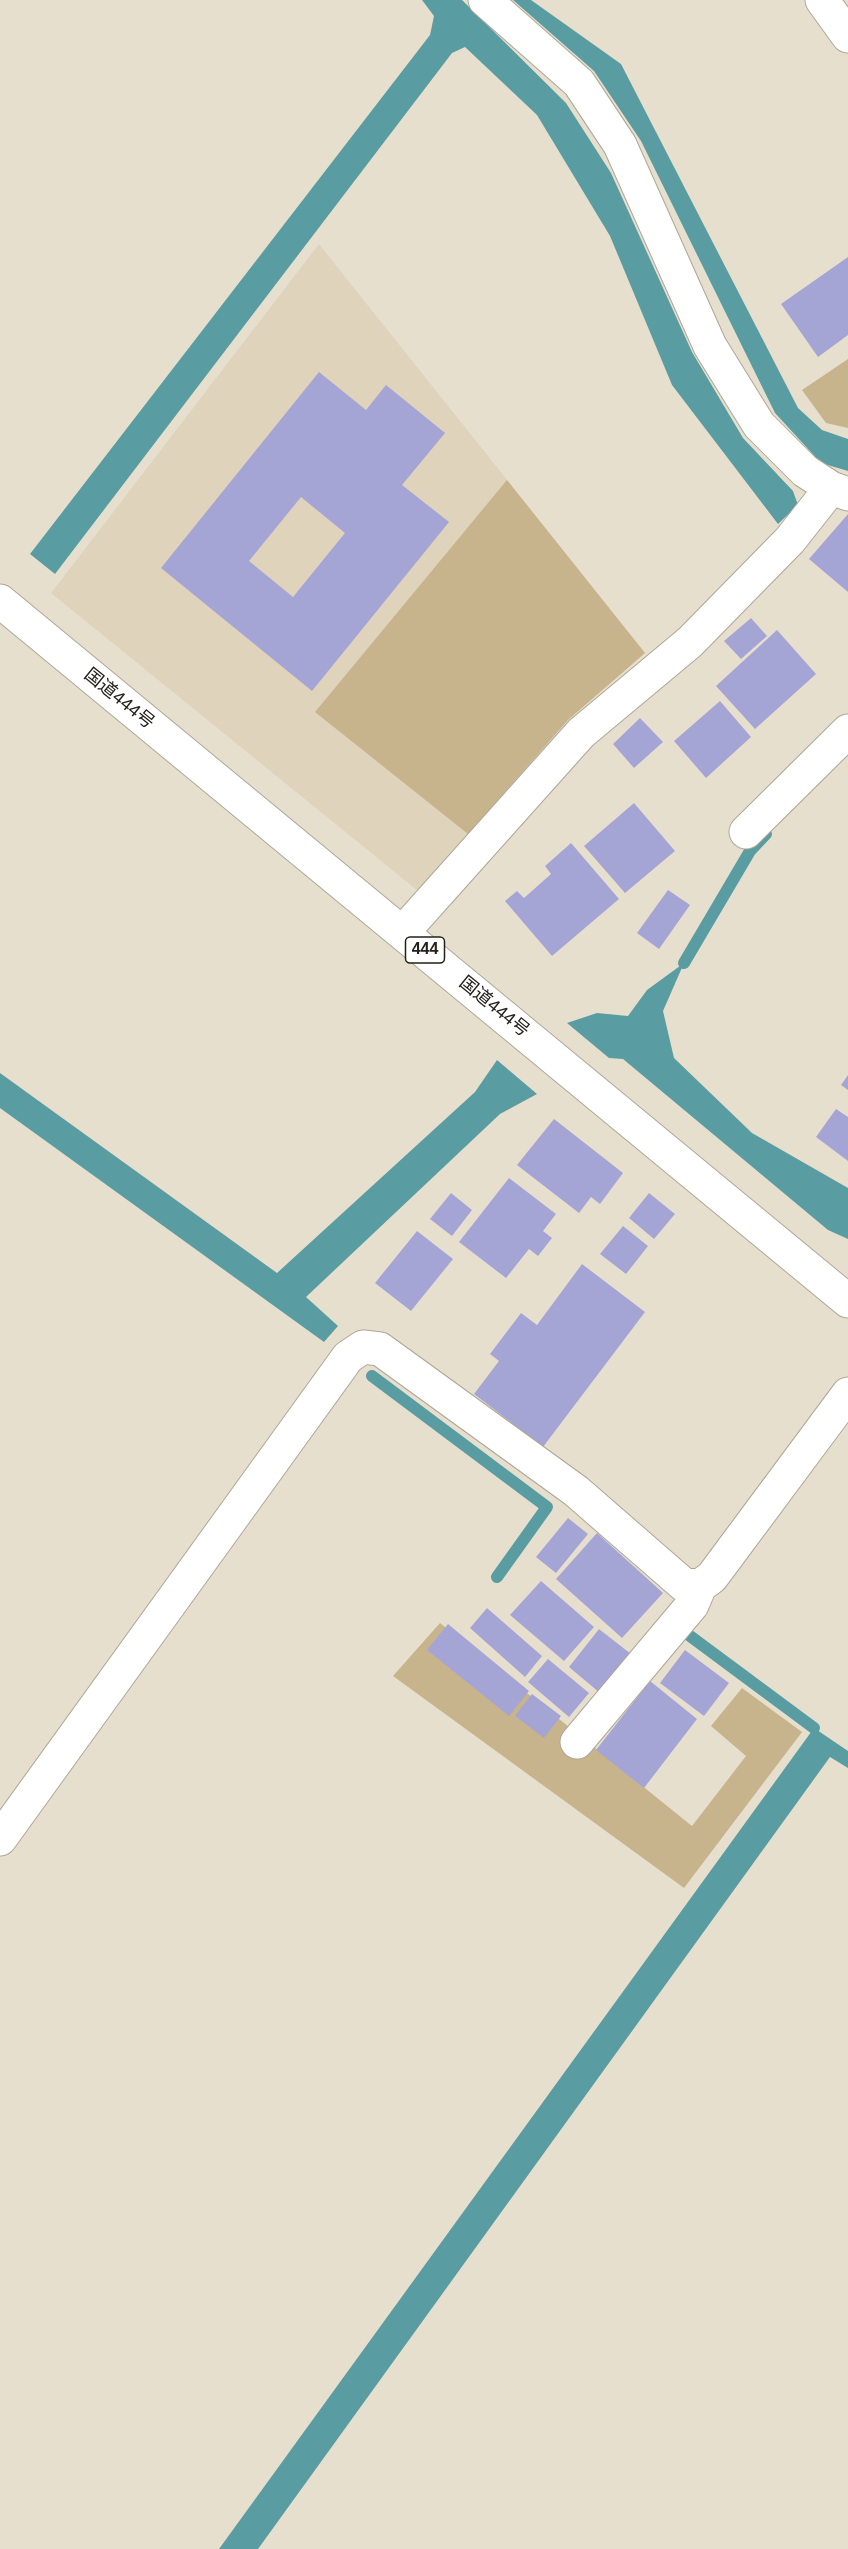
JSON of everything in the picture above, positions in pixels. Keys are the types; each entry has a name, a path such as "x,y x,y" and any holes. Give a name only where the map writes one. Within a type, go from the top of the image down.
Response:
{"main road":[{"path":"403,932 581,733 690,642 839,491 805,471 759,425 710,346 620,145 579,83 485,0"},
{"path":"822,0 848,36"},
{"name":"国道444号","path":"0,601 848,1301"},
{"path":"746,832 848,731"},
{"path":"0,1839 348,1357 363,1347 380,1349 576,1491 684,1584 700,1586"},
{"path":"577,1742 692,1605 700,1586 712,1577 848,1394"}],"shaded area":[{"path":"319,244 645,653 568,720 418,891 51,593"},
{"path":"848,359 848,428 826,423 802,390"},
{"path":"507,480 645,653 568,720 468,834 315,712"},
{"path":"440,1623 692,1826 746,1756 711,1726 742,1688 802,1732 684,1888 393,1676"}],"water":[{"path":"422,0 462,0 566,103 611,173 692,352 743,438 793,491 798,505 778,524 672,385 610,236 537,115 465,47 452,53 55,574 30,554 430,35 434,16"},
{"path":"513,0 531,0 621,64 798,408 822,430 848,439 848,471 821,463 775,413 641,141 594,71"},
{"path":"684,963 663,1011 674,1058 752,1133 848,1188 848,1239 828,1230 623,1059 609,1058 567,1023 597,1013 628,1016 647,990"},
{"path":"497,1060 537,1094 500,1114 306,1297 338,1326 324,1342 0,1108 0,1073 277,1273 475,1092"},
{"path":"814,1728 848,1751 848,1768 830,1757 258,2549 219,2549"}],"building":[{"path":"848,257 848,335 818,357 781,304"},
{"path":"319,372 366,410 386,385 445,433 402,485 449,522 312,691 161,568","holes":["301,497 345,533 293,597 249,561"]},
{"path":"848,514 848,592 809,559"},
{"path":"751,618 767,636 741,659 724,641"},
{"path":"777,630 816,674 755,729 716,686"},
{"path":"720,701 751,737 706,778 674,741"},
{"path":"640,718 663,742 634,768 613,744"},
{"path":"634,803 675,851 625,893 584,846"},
{"path":"571,843 619,899 552,956 505,901 517,891 524,898 551,874 545,866"},
{"path":"668,890 690,905 659,949 637,933"},
{"path":"848,1075 848,1090 841,1085"},
{"path":"836,1109 848,1117 848,1161 816,1137"},
{"path":"554,1119 623,1173 600,1204 591,1197 579,1213 517,1165"},
{"path":"509,1178 556,1214 543,1231 552,1238 538,1256 529,1249 506,1278 459,1242"},
{"path":"451,1193 472,1210 452,1236 430,1219"},
{"path":"649,1193 675,1214 654,1239 629,1218"},
{"path":"623,1226 648,1246 626,1274 600,1254"},
{"path":"417,1231 453,1259 411,1311 375,1283"},
{"path":"582,1264 645,1312 543,1447 474,1394 499,1361 490,1354 521,1313 537,1325"},
{"path":"568,1518 588,1534 556,1573 536,1557"},
{"path":"597,1533 663,1593 622,1638 556,1579"},
{"path":"541,1581 594,1627 564,1661 510,1615"},
{"path":"487,1608 542,1656 525,1677 470,1628"},
{"path":"448,1624 529,1691 509,1716 427,1650"},
{"path":"599,1629 631,1654 600,1693 569,1667"},
{"path":"685,1650 729,1683 704,1716 660,1683"},
{"path":"548,1659 589,1693 569,1717 528,1682"},
{"path":"650,1681 697,1719 644,1788 596,1750"},
{"path":"532,1694 561,1716 544,1738 515,1716"}],"waterway":[{"path":"684,963 750,851 766,834"},
{"path":"372,1376 547,1507 497,1577"},
{"path":"690,1636 814,1728"}]}
